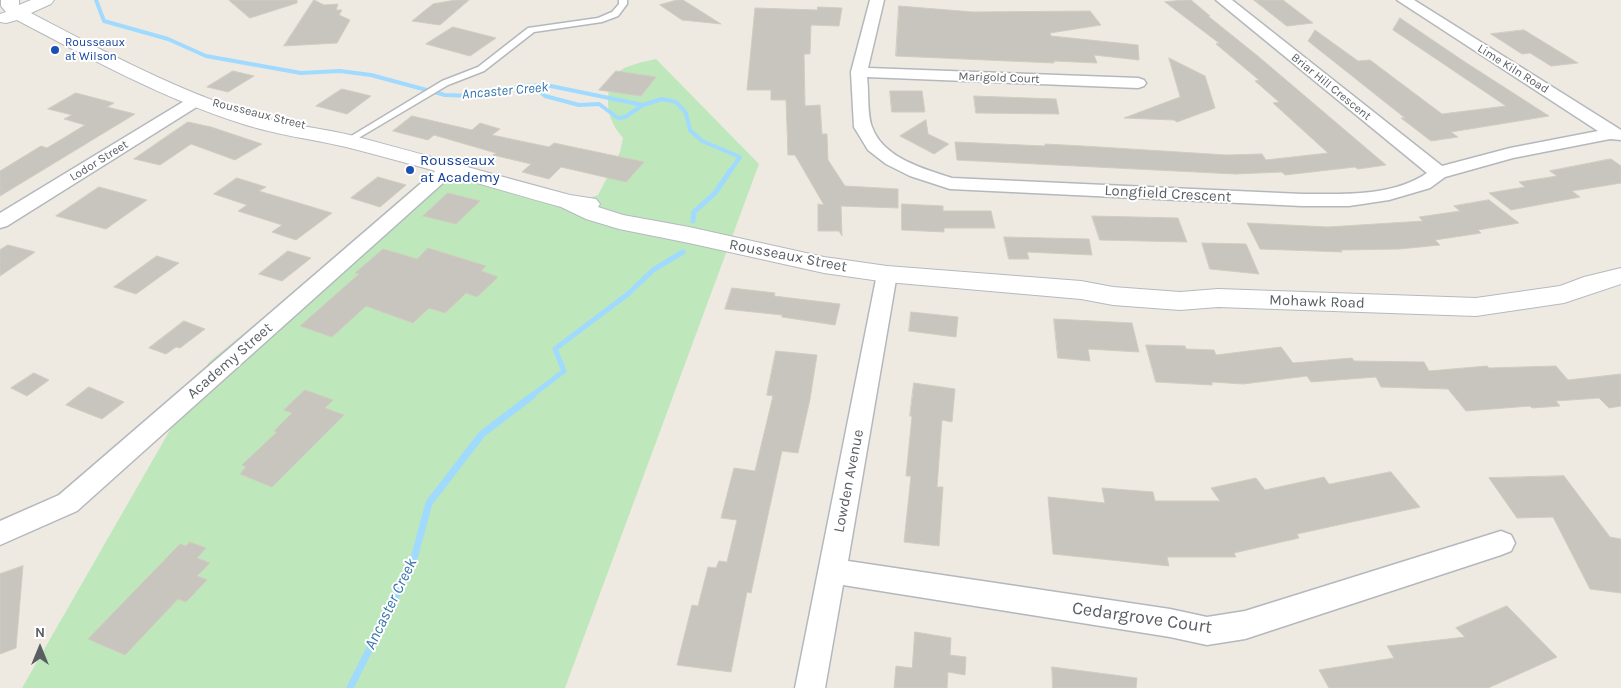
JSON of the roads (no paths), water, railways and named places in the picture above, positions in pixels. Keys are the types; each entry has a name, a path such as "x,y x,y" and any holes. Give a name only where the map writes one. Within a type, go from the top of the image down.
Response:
{"main road":[{"path":"0,21 14,6 41,2"},
{"name":"Rousseaux Street","path":"14,6 103,58 197,100 250,120 287,130 347,141 569,202 594,214 619,222 690,234 734,246 815,263 887,274"},
{"name":"Mohawk Road","path":"887,274 1080,290 1113,296 1180,302 1218,298 1476,307 1564,294 1593,283 1621,276"}],"street":[{"name":"Longfield Crescent","path":"877,0 860,72 863,127 874,146 892,160 908,168 950,183 1302,200 1349,200 1389,194 1423,184 1440,173 1510,153 1617,135"},
{"name":"Briar Hill Crescent","path":"1222,0 1440,173"},
{"name":"Lime Kiln Road","path":"1404,0 1617,135"},
{"name":"Marigold Court","path":"860,72 1138,83"},
{"name":"Lodor Street","path":"0,222 197,100"},
{"name":"Academy Street","path":"0,533 68,503 447,170"},
{"name":"Lowden Avenue","path":"810,688 887,274"},
{"name":"Cedargrove Court","path":"832,571 1170,623 1207,631 1245,625 1501,543"}],"lane":[{"path":"347,141 438,87 481,69 531,30 599,20 615,14 623,4 623,0"}],"waterway":[{"name":"Ancaster Creek","path":"96,0 104,21 168,39 206,56 301,73 340,71 371,75 445,95 472,96 525,86 546,85 643,105"},
{"path":"534,86 545,96 579,105 599,104 618,118 625,117 643,105"},
{"name":"Ancaster Creek","path":"643,105 662,99 676,102 686,113 690,130 702,141 740,157 729,173"},
{"name":"Ancaster Creek","path":"693,221 694,212 715,193 730,171"},
{"name":"Ancaster Creek","path":"530,397 564,371 555,349 628,294 653,270 683,252"},
{"name":"Ancaster Creek","path":"350,688 413,562 429,503 482,434 532,396"}],"place":[{"name":"Rousseaux at Wilson","path":"55,50"},
{"name":"Rousseaux at Academy","path":"410,170"}]}
